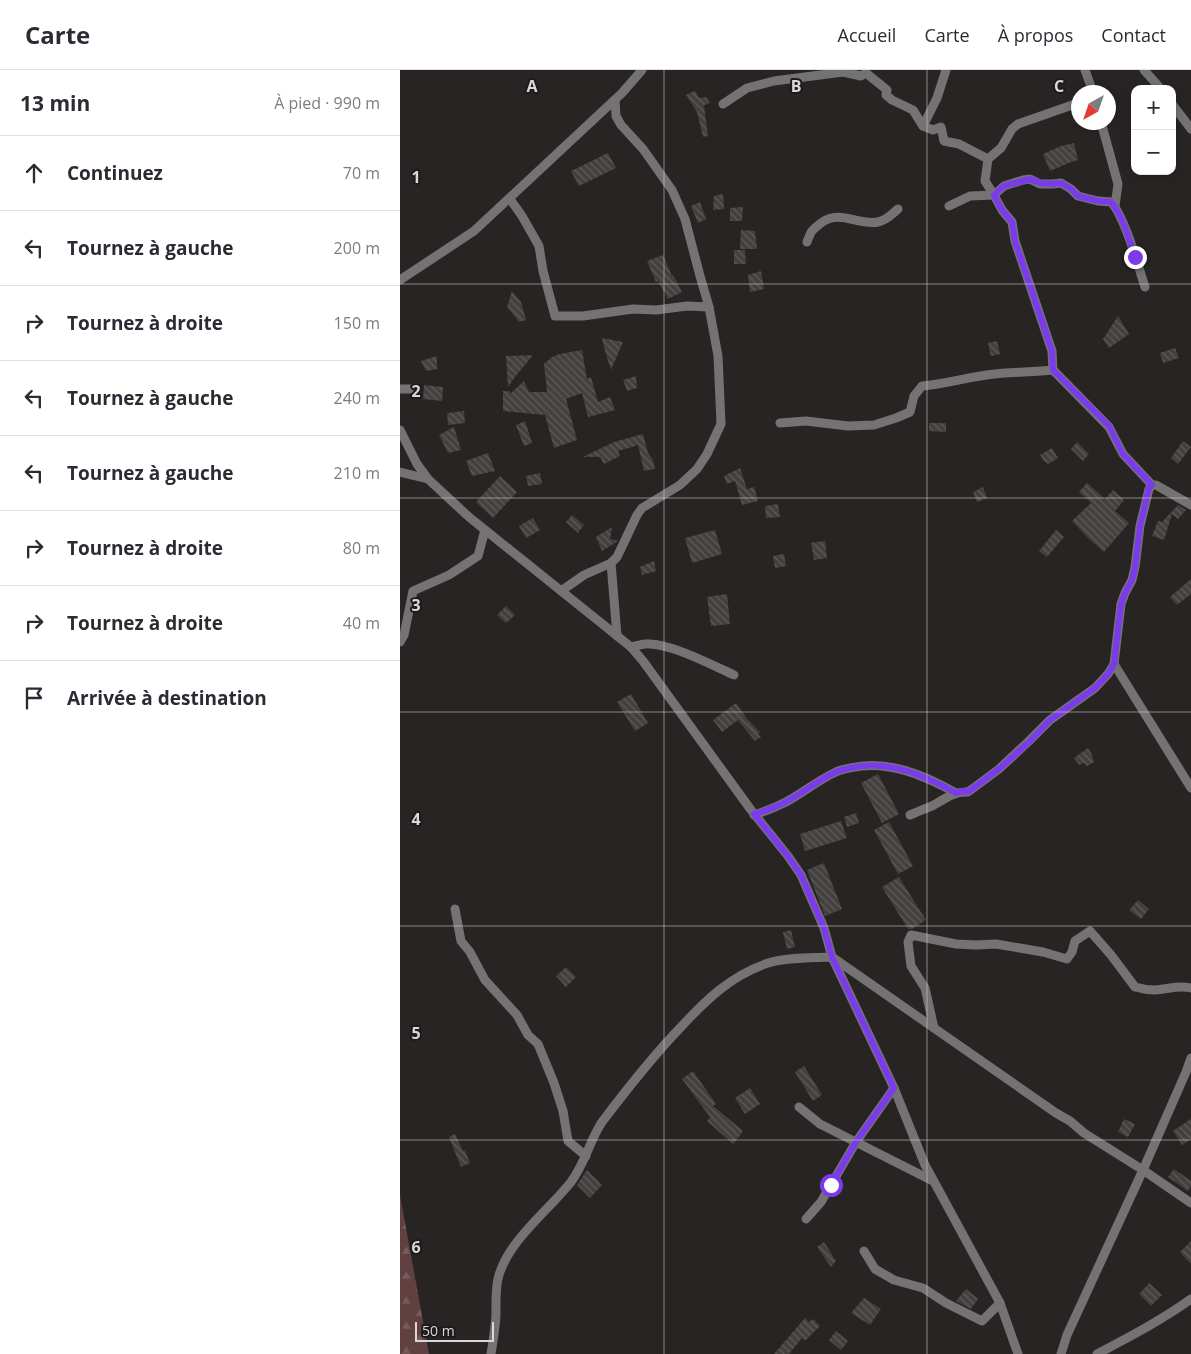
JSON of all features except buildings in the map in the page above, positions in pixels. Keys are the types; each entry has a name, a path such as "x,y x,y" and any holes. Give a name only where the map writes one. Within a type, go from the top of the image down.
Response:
{"street":[{"path":"400,280 474,231 615,100 642,70"},
{"path":"923,126 937,98 946,70"},
{"path":"1087,70 1091,85"},
{"path":"1144,70 1157,85"},
{"path":"722,104 748,88 774,81 844,72 861,76 866,73 887,90 886,95 892,100 913,110 923,126 933,130 942,127 944,141 959,144 988,159"},
{"path":"561,591 584,575 611,564 617,557 642,508 680,485 697,469 707,454 721,424 718,356 709,307 685,219 672,190 643,149 621,125 616,116 615,100"},
{"path":"1071,105 1018,124 1012,129 1002,148 988,159 985,181 1002,210 1012,222 1015,241 1052,351 1053,370 1109,426 1123,454 1152,485 1156,484 1191,505"},
{"path":"1176,109 1191,129"},
{"path":"601,113 616,116"},
{"path":"1103,130 1118,184 1115,206"},
{"path":"949,206 970,196 994,195 1004,186 1030,179 1040,184 1061,183 1078,196 1111,202 1115,206 1131,246 1145,287"},
{"path":"510,198 540,246 542,271 555,316 583,316 633,309 656,310 687,306 709,307"},
{"path":"807,242 811,231 825,220 834,217 877,222 887,219 898,209"},
{"path":"780,423 806,421 848,426 874,425 910,412 914,396 922,386 995,374 1053,370"},
{"path":"400,389 413,389"},
{"path":"400,430 417,464 428,479 485,530 631,647 801,875 824,928 832,957 894,1088 925,1164 1000,1303 1018,1354"},
{"path":"400,472 428,479"},
{"path":"910,815 956,793 968,792 999,769 1050,720 1095,688 1108,674 1114,664 1121,604 1132,580 1140,526 1149,488 1152,485"},
{"path":"400,642 404,635 413,590 449,575 478,556 485,530"},
{"path":"611,564 617,636"},
{"path":"631,647 650,644 672,649 734,675"},
{"path":"1114,664 1191,788"},
{"path":"754,814 772,809 788,801 837,772 874,765 920,775 956,793"},
{"path":"455,909 461,941 470,952 485,980 517,1015 528,1034 538,1044 560,1102 568,1141 586,1156"},
{"path":"934,1028 925,988 911,966 908,942 911,935 956,944 996,944 1043,952 1067,959 1072,952 1074,941 1090,931 1111,955 1135,988 1147,990 1182,986 1191,988"},
{"path":"491,1354 498,1276 502,1267 521,1238 572,1181 586,1156 595,1132 602,1122 655,1054 706,1000 735,978 770,963 832,957 1070,1121 1084,1133 1143,1170 1191,1204"},
{"path":"1061,1354 1067,1336 1143,1170 1191,1058"},
{"path":"806,1219 821,1202 856,1142 894,1088"},
{"path":"799,1107 820,1124 933,1181"},
{"path":"864,1251 875,1269 894,1280 923,1288 946,1303 982,1321 1000,1303"},
{"path":"1097,1354 1148,1326 1191,1299"}],"green space":[{"path":"400,1195 429,1354 400,1354"}],"route":[{"path":"831,1185 856,1142 894,1088 832,957 824,928 801,875 754,814 772,809 788,801 837,772 874,765 920,775 956,793 968,792 999,769 1050,720 1095,688 1108,674 1114,664 1121,604 1132,580 1140,526 1149,488 1152,485 1123,454 1109,426 1053,370 1052,351 1015,241 1012,222 1002,210 994,195 1004,186 1030,179 1040,184 1061,183 1078,196 1111,202 1120,216 1135,257"}]}
